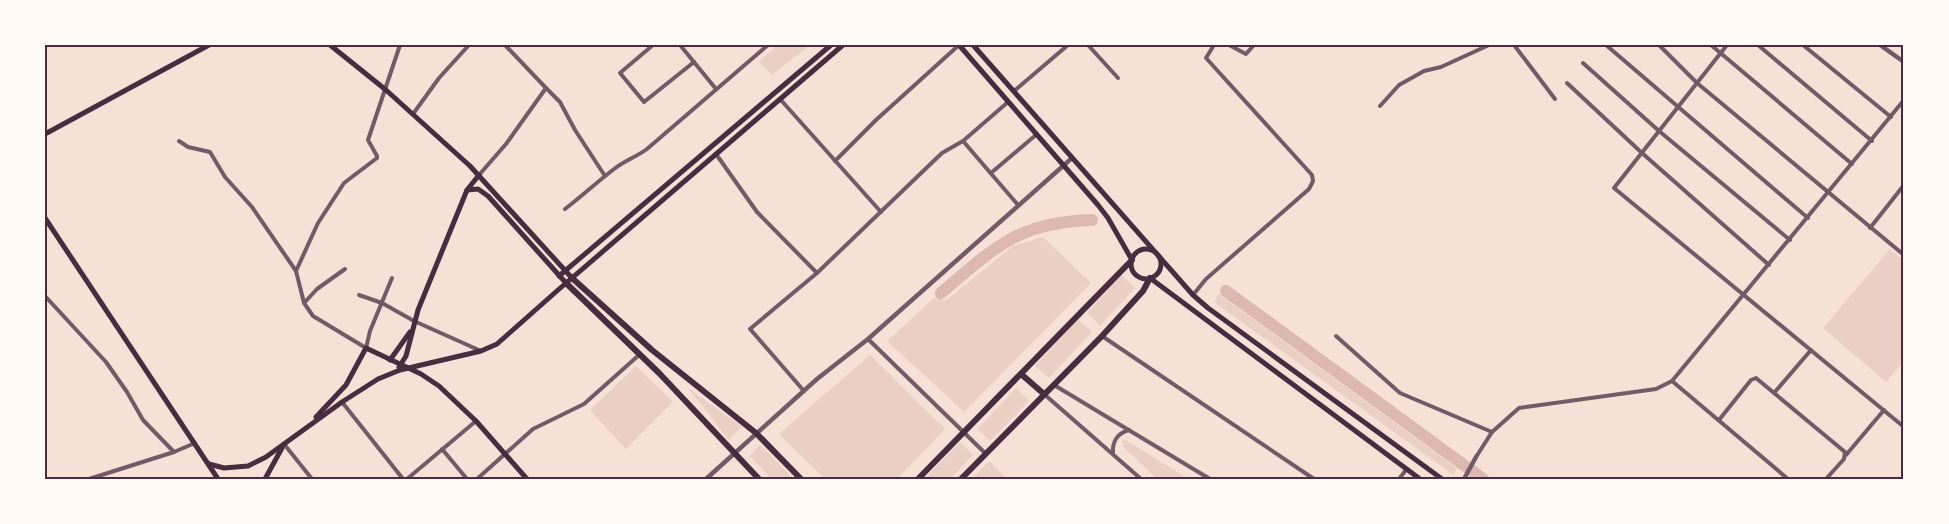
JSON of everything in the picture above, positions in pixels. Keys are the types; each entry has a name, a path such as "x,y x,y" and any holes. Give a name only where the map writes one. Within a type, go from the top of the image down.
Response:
{"main road":[{"path":"45,134 209,45"},
{"path":"330,45 386,90 479,176 572,278 652,350 756,433 801,479"},
{"path":"559,276 831,45"},
{"path":"209,464 224,468 240,468 257,462 342,402 393,372 404,367 490,348 505,338 843,45"},
{"path":"918,479 1132,260 1137,253 1145,249 1156,254 1161,266 1157,274 1150,278 1141,278 1134,272 1132,260 1108,218 959,45"},
{"path":"973,45 1193,295 1442,479"},
{"path":"404,367 414,321 467,190 479,176"},
{"path":"467,190 478,189 488,196 559,276 640,354 759,479"},
{"path":"45,218 218,479"},
{"path":"961,479 1102,336 1143,291 1150,278"},
{"path":"1150,278 1420,479"},
{"path":"390,360 412,328"},
{"path":"307,428 346,385 366,348 421,374 439,386 476,422 527,479"},
{"path":"1021,374 1044,394"},
{"path":"265,479 284,444"}],"street":[{"path":"296,271 318,223 344,183 377,158 368,140 400,45"},
{"path":"412,114 439,78 469,45"},
{"path":"505,45 560,102 575,130 606,177"},
{"path":"653,45 620,73 644,102 694,62"},
{"path":"680,45 716,88"},
{"path":"565,209 624,162 635,158 647,149 768,45"},
{"path":"835,161 876,120 959,45"},
{"path":"1014,92 1068,45"},
{"path":"1088,45 1118,78"},
{"path":"1193,295 1206,279 1309,189 1313,181 1312,175 1206,58 1214,45"},
{"path":"1229,45 1245,54 1254,45"},
{"path":"1380,106 1399,85 1424,71 1441,67 1489,45"},
{"path":"1514,45 1555,99"},
{"path":"1606,45 1808,218"},
{"path":"1659,45 1697,83 1904,255"},
{"path":"1712,45 1852,164"},
{"path":"1727,45 1614,188 1904,427"},
{"path":"1758,45 1872,141"},
{"path":"1803,45 1891,117"},
{"path":"1880,45 1904,62"},
{"path":"1583,63 1659,131 1790,240"},
{"path":"1567,83 1642,153 1769,265"},
{"path":"479,176 506,144 546,88"},
{"path":"780,99 881,212"},
{"path":"1464,479 1492,432 1519,408 1656,389 1672,381 1904,100"},
{"path":"804,391 750,329 817,273 942,153 963,141 1008,102"},
{"path":"991,173 1037,134"},
{"path":"178,141 188,147 210,152 225,177 252,207 296,271 304,303 310,313 321,323 366,348 370,331 392,279"},
{"path":"963,141 1018,205"},
{"path":"716,154 757,212 817,273"},
{"path":"706,479 1072,158"},
{"path":"1870,228 1904,185"},
{"path":"304,303 317,289 345,269"},
{"path":"359,295 382,303 414,321 481,351"},
{"path":"45,296 106,362 143,420 174,452"},
{"path":"1102,336 1314,479"},
{"path":"1336,336 1400,393 1492,432"},
{"path":"868,339 986,454"},
{"path":"1774,393 1811,350"},
{"path":"477,479 533,429 584,404 640,354"},
{"path":"1719,420 1753,378 1845,452 1846,456"},
{"path":"1672,381 1788,479"},
{"path":"1053,384 1210,479"},
{"path":"1044,394 1140,479"},
{"path":"342,402 405,479 476,422"},
{"path":"1826,479 1884,410"},
{"path":"1114,454 1113,446 1116,438 1122,432 1130,430"},
{"path":"88,479 174,452 195,442"},
{"path":"284,444 312,479"},
{"path":"442,450 467,479"},
{"path":"1399,479 1406,470"}],"shaded area":[{"path":"777,45 810,45 772,75 759,62"},
{"path":"1043,237 1091,283 964,412 887,341 937,295 945,301 1013,246"},
{"path":"1890,249 1904,261 1904,361 1886,382 1823,328"},
{"path":"1121,275 1135,288 1100,326 1087,313"},
{"path":"1219,294 1457,468 1454,474 1214,302"},
{"path":"1078,319 1092,332 1049,378 1035,366"},
{"path":"870,355 945,429 897,479 825,479 779,434"},
{"path":"636,366 673,402 626,449 590,410"},
{"path":"688,388 742,427 729,440"},
{"path":"1016,388 1029,401 990,441 977,429"},
{"path":"1124,439 1189,479 1157,479 1125,449 1122,441"},
{"path":"960,442 973,455 950,479 924,479"},
{"path":"760,445 794,479 772,479 749,456"},
{"path":"989,461 1007,479 972,479"}],"waterway":[{"path":"941,293 1009,240 1045,226 1092,220"},
{"path":"1226,291 1483,479"}]}
